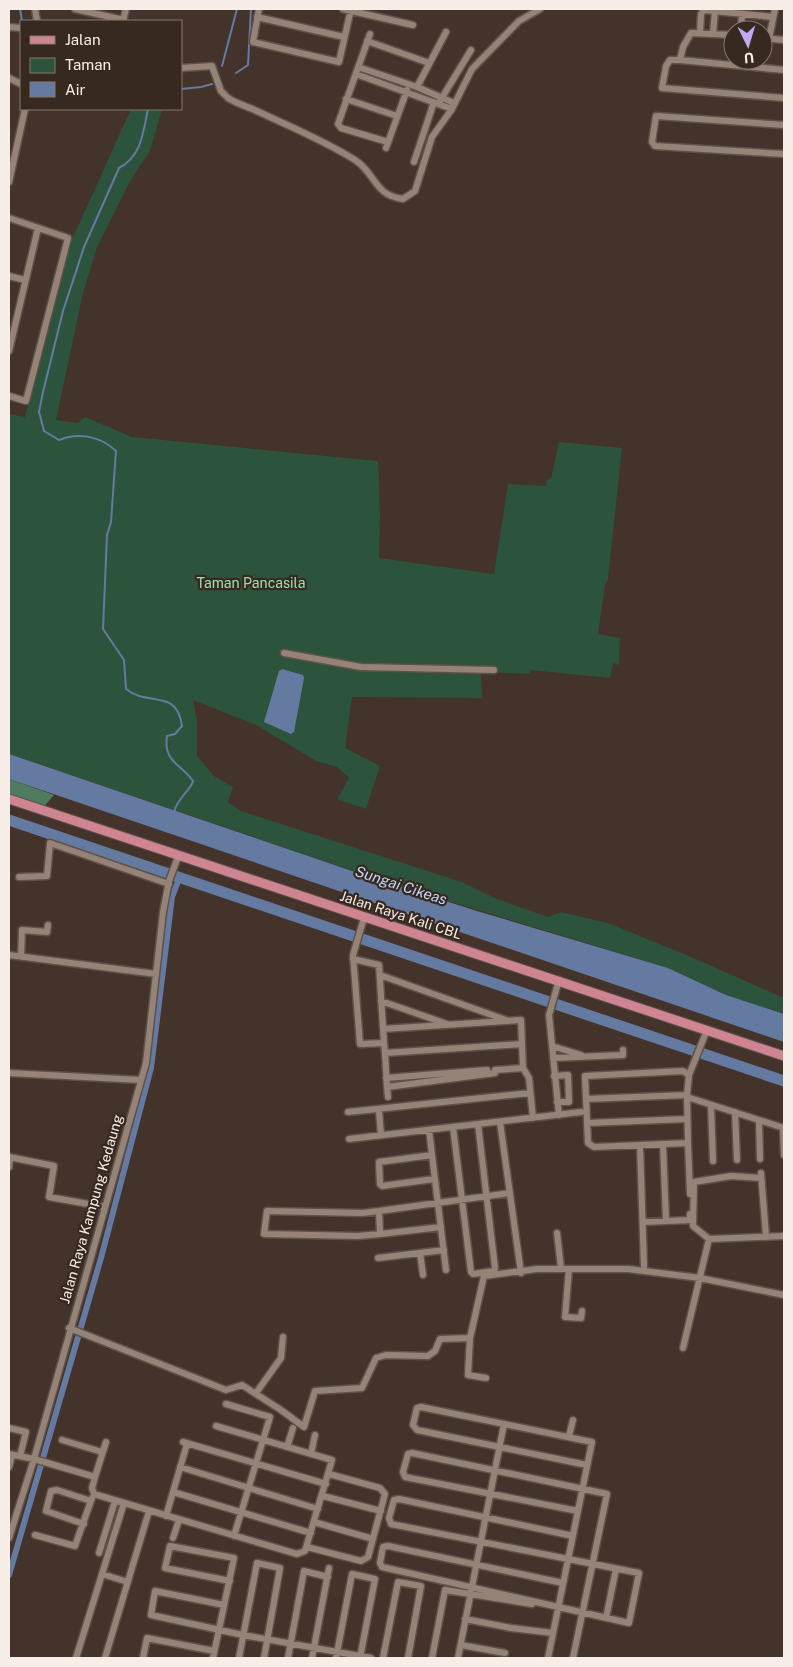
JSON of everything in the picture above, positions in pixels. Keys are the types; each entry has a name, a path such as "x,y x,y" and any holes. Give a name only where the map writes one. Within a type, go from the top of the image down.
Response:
{"main road":[{"name":"Jalan Raya Kali CBL","path":"9,799 178,857 559,980 784,1056"}],"street":[{"path":"75,9 120,20"},
{"path":"259,9 253,42 339,62 351,10"},
{"path":"343,9 413,25"},
{"path":"182,68 210,65 215,69 221,91 231,100 296,129 349,156 362,164 380,190 392,198 403,200 415,191 432,137 453,106 472,69 484,54 518,21 540,9"},
{"path":"772,20 775,9"},
{"path":"700,33 702,11 773,17"},
{"path":"713,34 715,11"},
{"path":"742,15 742,20"},
{"path":"257,18 344,37"},
{"path":"429,63 368,37 346,99 339,126 387,145 406,92 414,86 429,63 446,32"},
{"path":"680,60 689,34 723,34"},
{"path":"414,162 436,103 442,98 471,50"},
{"path":"784,70 670,60 667,64 662,88 784,98"},
{"path":"358,67 414,86 442,98 453,106"},
{"path":"356,74 436,103 453,106"},
{"path":"346,99 398,116"},
{"path":"9,182 25,110"},
{"path":"784,125 656,116 652,142 655,146 784,154"},
{"path":"9,218 68,238 26,401 9,396"},
{"path":"9,351 38,228"},
{"path":"9,276 25,280"},
{"path":"284,653 361,667 494,670"},
{"path":"19,877 47,876 50,843 169,882"},
{"name":"Jalan Raya Kampung Kedaung","path":"9,1538 35,1459 141,1080 150,1040 156,974 169,882 178,857"},
{"path":"364,918 354,959 360,1044 384,1043"},
{"path":"21,957 22,930 47,932 48,925"},
{"path":"9,955 156,974"},
{"path":"354,959 379,965 388,1097"},
{"path":"380,974 510,1021"},
{"path":"558,1115 549,1015 552,999 559,980"},
{"path":"381,1001 450,1025"},
{"path":"383,1029 520,1020 523,1068 529,1078 533,1118"},
{"path":"643,1222 690,1220 687,1096 689,1075 707,1030"},
{"path":"385,1053 522,1044"},
{"path":"552,1046 587,1057"},
{"path":"552,1058 623,1056 623,1050"},
{"path":"386,1078 523,1068"},
{"path":"387,1088 495,1073 495,1070"},
{"path":"688,1143 594,1147 588,1142 585,1076 589,1074 683,1071 689,1075"},
{"path":"9,1073 141,1080"},
{"path":"554,1076 568,1075 569,1102 557,1102"},
{"path":"348,1112 379,1111 530,1093"},
{"path":"586,1099 687,1096 784,1128 784,1154"},
{"path":"711,1104 713,1161"},
{"path":"379,1111 381,1136"},
{"path":"349,1139 581,1112"},
{"path":"735,1112 737,1160"},
{"path":"587,1123 687,1118"},
{"path":"759,1120 760,1159"},
{"path":"500,1122 521,1273"},
{"path":"453,1127 471,1272 480,1273 494,1271 496,1268 478,1124"},
{"path":"429,1130 446,1270"},
{"path":"663,1144 666,1221"},
{"path":"640,1145 644,1266"},
{"path":"432,1155 379,1162 380,1184 382,1186 434,1179"},
{"path":"9,1167 9,1157 54,1166 49,1198 105,1207"},
{"path":"766,1236 761,1176 730,1176 694,1182 694,1226 709,1239 784,1236"},
{"path":"441,1227 358,1236 264,1234 266,1211 362,1213 510,1193"},
{"path":"379,1211 380,1234"},
{"path":"557,1233 561,1268"},
{"path":"683,1348 709,1239"},
{"path":"378,1258 444,1250"},
{"path":"420,1253 423,1275"},
{"path":"486,1378 468,1375 470,1338 484,1276 521,1273 537,1269 628,1268 700,1278 784,1294"},
{"path":"569,1269 564,1320 581,1318 582,1311"},
{"path":"71,1328 226,1390 240,1385 256,1393 304,1427 314,1391 363,1387 372,1362 381,1355 428,1356 435,1351 440,1339 470,1338"},
{"path":"256,1393 281,1358 283,1337"},
{"path":"226,1404 270,1416 257,1465 234,1536"},
{"path":"548,1658 588,1465 592,1442 421,1406 417,1408 413,1425 417,1430 588,1465"},
{"path":"569,1436 573,1420"},
{"path":"458,1658 504,1424"},
{"path":"84,1524 46,1511 51,1491 57,1490 115,1501 297,1554 302,1553 307,1546 332,1460 216,1426"},
{"path":"9,1428 26,1432 20,1456"},
{"path":"287,1447 293,1428"},
{"path":"311,1454 315,1435"},
{"path":"62,1440 102,1452"},
{"path":"35,1535 75,1546 92,1498 92,1488 106,1442"},
{"path":"166,1516 185,1443 326,1484"},
{"path":"573,1658 607,1494 409,1452 403,1472 405,1477 578,1511"},
{"path":"9,1467 10,1454 35,1459 95,1477"},
{"path":"180,1467 318,1509"},
{"path":"307,1546 362,1560 368,1557 385,1494 380,1488 329,1474"},
{"path":"173,1492 311,1533"},
{"path":"323,1496 381,1511"},
{"path":"563,1583 386,1546 383,1547 380,1563 382,1567 470,1591 629,1622 639,1574 391,1524 389,1518 394,1500 399,1499 573,1536"},
{"path":"100,1553 115,1501"},
{"path":"76,1658 124,1504"},
{"path":"105,1658 149,1511"},
{"path":"173,1538 179,1520"},
{"path":"314,1522 373,1539"},
{"path":"143,1658 147,1638 214,1655 230,1582 234,1558 170,1546 165,1568 230,1582"},
{"path":"239,1658 257,1563 280,1568 264,1658"},
{"path":"312,1658 330,1568"},
{"path":"606,1618 616,1569"},
{"path":"288,1658 304,1571 328,1577"},
{"path":"102,1574 128,1582"},
{"path":"337,1656 352,1574 375,1579 360,1657"},
{"path":"383,1658 398,1582 421,1586 408,1658"},
{"path":"432,1658 445,1590 470,1591"},
{"path":"224,1605 155,1591 151,1615 243,1636 314,1649 337,1656 371,1658"},
{"path":"465,1619 511,1628 553,1633"},
{"path":"461,1645 505,1652"}],"green space":[{"name":"Taman Pancasila","path":"131,110 162,110 150,151 130,181 97,247 83,293 56,420 78,423 85,417 132,437 378,461 379,558 494,574 508,484 546,486 547,480 551,479 559,442 622,448 608,579 605,585 598,634 620,638 619,665 613,663 610,678 530,670 530,674 481,672 482,698 352,697 345,748 380,766 366,809 337,799 349,778 337,767 316,761 256,725 193,700 197,721 197,756 214,776 233,787 228,802 241,811 462,882 497,899 548,917 561,912 608,923 784,998 784,1014 726,995 668,968 386,882 9,754 9,414 25,417 70,244"},
{"path":"9,779 54,795 41,810 9,802"}],"water":[{"path":"282,669 303,675 304,678 294,732 291,734 264,722 279,671"},
{"path":"9,754 355,872 477,911 668,968 726,995 784,1014 784,1042 9,779"}],"waterway":[{"path":"20,9 22,20"},
{"path":"222,66 237,9"},
{"path":"236,73 248,65 251,9"},
{"path":"182,89 212,84"},
{"path":"148,110 143,135 137,150 133,157 119,168 84,247 63,311 39,412 44,431 59,440 74,436 89,437 103,442 116,451 111,522 107,535 103,629 124,660 126,689 143,697 168,702 179,714 182,726 175,734 167,736 166,745 170,757 193,781 190,788 178,802 174,812"},
{"path":"9,820 784,1081"},
{"path":"9,1575 101,1258 151,1068 172,897 179,879"}],"water label":[{"name":"Sungai Cikeas","path":"401,885"}]}
